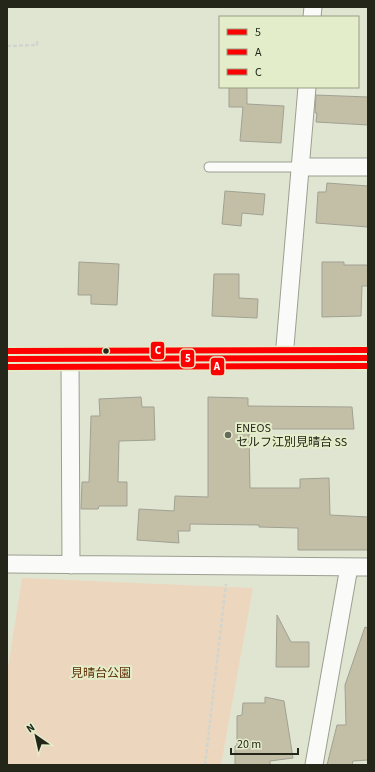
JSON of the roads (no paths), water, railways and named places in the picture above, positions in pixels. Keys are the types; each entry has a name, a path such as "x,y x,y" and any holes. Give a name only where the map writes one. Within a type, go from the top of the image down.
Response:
{"main road":[{"path":"7,359 368,358"}],"street":[{"path":"284,358 307,88"},
{"path":"301,167 368,168"},
{"path":"70,359 71,565"},
{"path":"7,564 368,567"},
{"path":"314,765 349,567"}],"lane":[{"path":"209,167 301,167"}],"place":[{"name":"ENEOS セルフ江別見晴台 SS","path":"228,435"}],"park label":[{"name":"見晴台公園","path":"101,673"}]}
